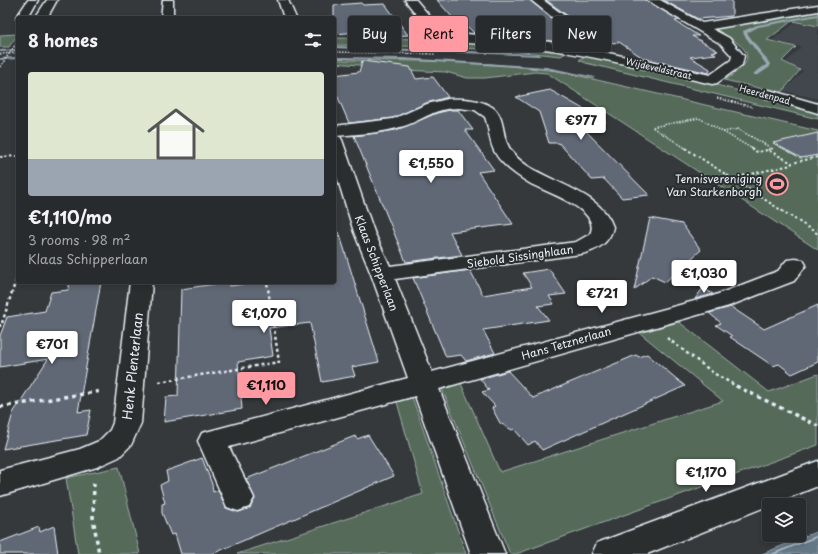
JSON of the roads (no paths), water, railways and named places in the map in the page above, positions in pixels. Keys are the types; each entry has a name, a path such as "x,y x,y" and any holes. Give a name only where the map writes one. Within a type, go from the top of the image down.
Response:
{"street":[{"path":"23,16 33,0"},
{"path":"42,16 52,0"},
{"path":"167,16 168,0"},
{"path":"284,0 289,16"},
{"name":"Wijdeveldstraat","path":"410,0 439,35 456,38 494,39 553,46"},
{"path":"536,0 557,16"},
{"path":"652,0 701,27 818,7"},
{"path":"800,0 818,7"},
{"name":"Wijdeveldstraat","path":"589,52 712,80 737,62 738,56 725,41 701,27"},
{"name":"Heerdenpad","path":"769,94 818,109"},
{"name":"Siebold Sissinghlaan","path":"336,131 376,127 399,122 440,104 456,103 481,108 490,113 494,118 495,132 502,151 514,164 534,179 592,207 600,217 603,227 599,238 581,248 382,274"},
{"name":"Klaas Schipperlaan","path":"336,146 364,232 382,274 488,554"},
{"name":"Hans Tetznerlaan","path":"423,384 721,301 786,276 795,265"},
{"name":"Henk Plenterlaan","path":"0,483 87,459 109,449 121,437 127,423 141,284"},
{"path":"238,498 212,441 423,384"},
{"path":"609,554 818,473"}],"water":[{"path":"818,531 818,554 762,554 791,542 806,542 806,536"}],"waterway":[{"path":"756,74 768,66 768,64 745,32 757,26 818,15"},
{"path":"336,47 539,55"},
{"path":"0,51 16,50"},
{"path":"0,59 16,58"},
{"path":"336,58 402,59 546,68 593,77"}],"place":[{"name":"Tennisvereniging Van Starkenborgh","path":"777,184"}]}
